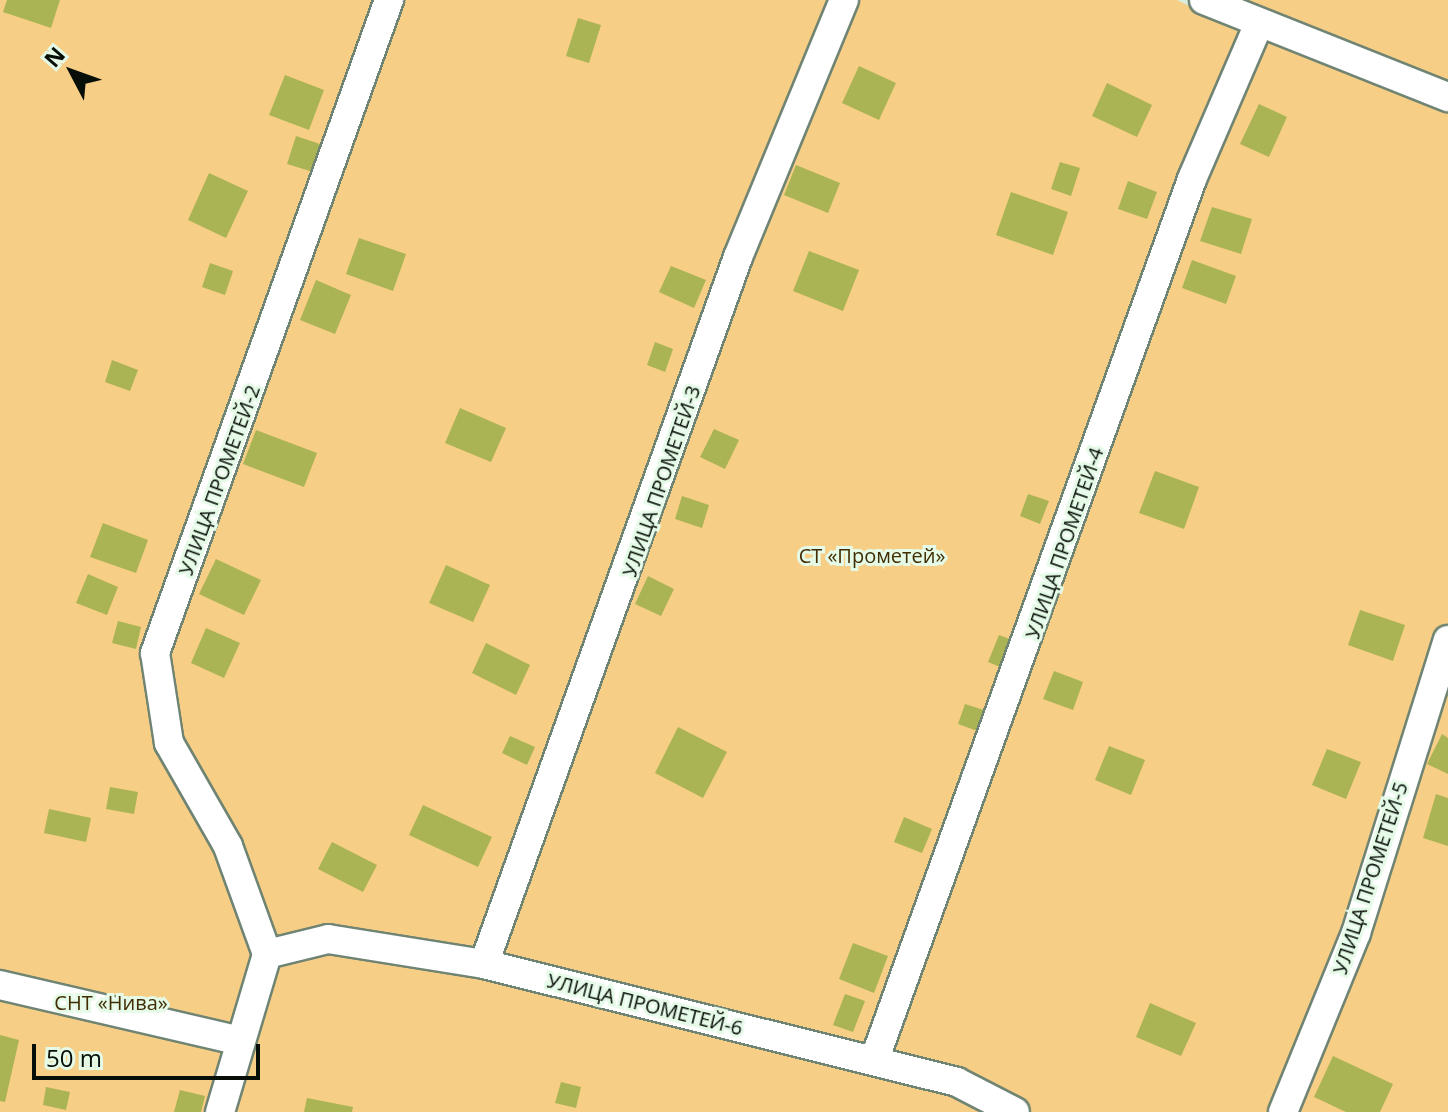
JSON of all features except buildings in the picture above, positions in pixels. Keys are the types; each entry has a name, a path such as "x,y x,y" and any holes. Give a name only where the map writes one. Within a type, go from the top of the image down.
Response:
{"street":[{"name":"УЛИЦА ПРОМЕТЕЙ-2","path":"267,954 228,846 169,743 155,653 389,0"},
{"name":"УЛИЦА ПРОМЕТЕЙ-3","path":"484,964 738,257 844,0"},
{"path":"1204,0 1258,26 1448,97"},
{"name":"УЛИЦА ПРОМЕТЕЙ-4","path":"874,1061 1192,179 1258,26"},
{"name":"УЛИЦА ПРОМЕТЕЙ-5","path":"1283,1112 1356,933 1448,640"},
{"name":"УЛИЦА ПРОМЕТЕЙ-6","path":"267,954 328,939 484,964 957,1082 1015,1112"},
{"path":"220,1112 267,954"},
{"path":"0,985 241,1041"}],"green space":[{"name":"СТ «Прометей»","path":"0,0 1177,0 1199,11 1203,0 1448,0 1448,1112 0,1112"}],"park label":[{"name":"СНТ «Нива»","path":"111,1002"}]}
